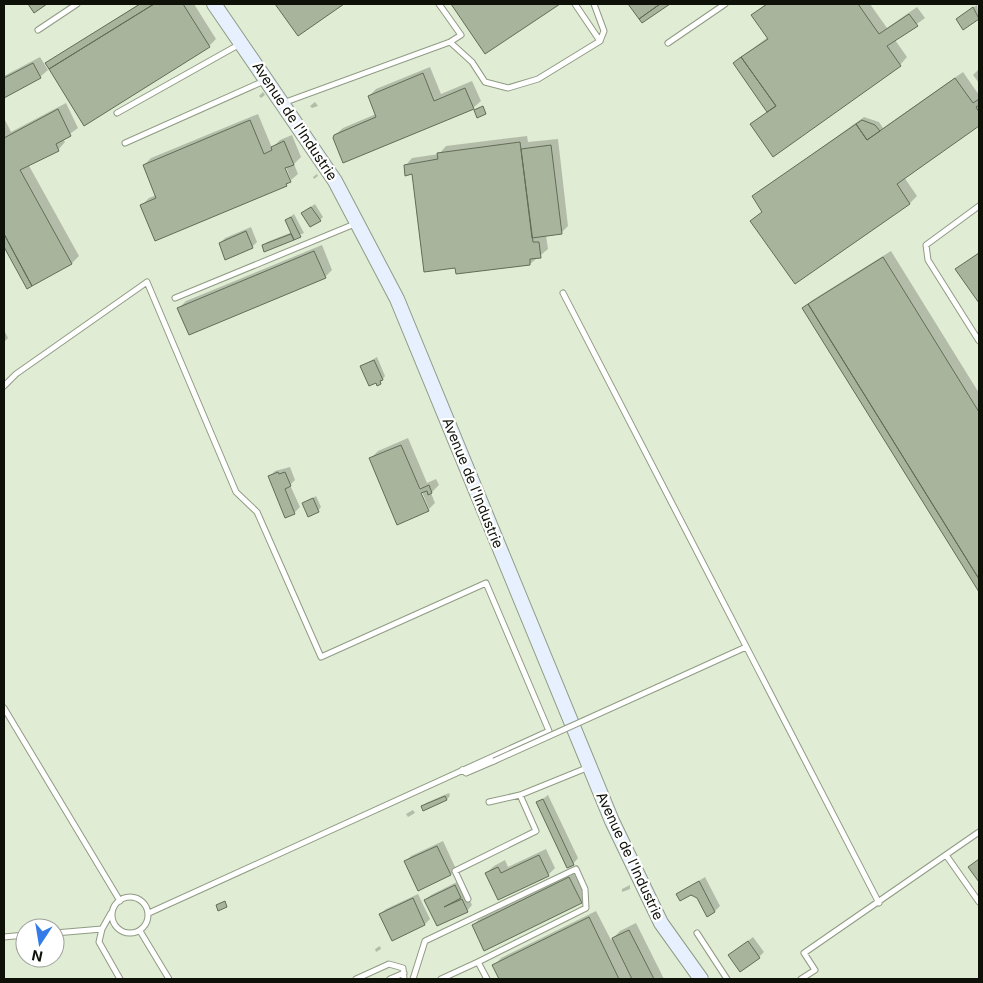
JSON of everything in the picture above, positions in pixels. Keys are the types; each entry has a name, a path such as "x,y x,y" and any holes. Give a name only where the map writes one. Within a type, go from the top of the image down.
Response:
{"street":[{"name":"Avenue de l'Industrie","path":"214,4 335,182 397,299 612,821 661,923 701,979"}],"lane":[{"path":"38,30 77,4"},
{"path":"283,103 450,42 461,35 439,4"},
{"path":"575,4 600,41"},
{"path":"450,42 472,62 486,82 508,88 538,79 600,41 604,31 594,4"},
{"path":"668,43 725,4"},
{"path":"117,113 242,43"},
{"path":"125,143 267,80"},
{"path":"979,206 926,245 928,260 979,341"},
{"path":"175,298 357,223"},
{"path":"4,386 16,374 147,282 236,492 257,512 321,658 486,584 549,731 148,913"},
{"path":"563,293 879,903"},
{"path":"462,770 466,773 494,761 746,647"},
{"path":"4,708 120,901"},
{"path":"489,802 520,795 590,767"},
{"path":"468,899 454,871 536,831 520,795"},
{"path":"801,979 815,970 804,953 879,903 979,832"},
{"path":"946,856 979,902"},
{"path":"413,979 425,941 576,869 585,890 586,908 441,979"},
{"path":"112,913 113,923 120,931 130,934 140,931 147,923 148,913 144,903 135,898 125,898 116,903 102,929 99,942 120,979"},
{"path":"65,932 102,929"},
{"path":"140,931 169,979"},
{"path":"697,933 727,979"},
{"path":"478,962 487,979"},
{"path":"356,979 389,964 403,968 404,979"},
{"path":"390,979 404,973"}],"building":[{"path":"28,4 47,4 34,13"},
{"path":"140,4 154,4 49,69 45,63"},
{"path":"154,4 183,4 210,47 84,126 49,69"},
{"path":"275,4 344,4 298,36"},
{"path":"451,4 560,4 485,54"},
{"path":"628,4 660,4 639,19"},
{"path":"660,4 670,4 642,23 639,19"},
{"path":"767,4 858,4 879,34 909,14 918,26 887,46 901,66 773,157 750,124 776,106 741,57 768,39 751,15"},
{"path":"973,7 979,19 963,30 956,19"},
{"path":"741,57 776,106 767,112 733,63"},
{"path":"33,63 41,78 4,98 4,78"},
{"path":"423,73 434,101 465,88 474,109 343,163 333,138 334,135 376,117 368,96"},
{"path":"955,78 973,103 979,99 979,105 976,107 979,112 979,126 897,184 910,204 795,284 750,221 762,212 752,196 856,124 867,140"},
{"path":"483,106 486,114 477,118 474,110"},
{"path":"58,109 71,136 56,144 59,151 20,170 72,264 32,286 4,234 4,138"},
{"path":"250,120 264,154 272,150 271,147 284,141 294,165 285,168 291,182 286,184 287,186 155,241 140,205 156,198 143,165"},
{"path":"862,120 875,125 880,131 867,140 856,124"},
{"path":"520,142 533,242 539,242 541,258 530,259 530,265 456,274 455,268 424,272 412,174 405,176 404,165 438,159 437,153"},
{"path":"551,145 562,234 532,238 521,149"},
{"path":"311,207 321,221 310,227 301,213"},
{"path":"291,217 301,237 294,240 285,220"},
{"path":"246,231 253,248 225,260 219,243"},
{"path":"4,234 32,286 27,289 4,247"},
{"path":"291,234 294,240 264,252 262,245"},
{"path":"314,251 326,278 189,335 177,308"},
{"path":"979,253 979,303 955,269"},
{"path":"883,257 979,412 979,579 808,304"},
{"path":"808,304 979,579 979,592 802,308"},
{"path":"374,360 383,380 377,386 376,383 369,386 360,366"},
{"path":"401,445 420,489 429,485 432,493 428,495 427,491 421,493 429,511 397,525 369,458"},
{"path":"278,472 279,474 285,472 291,486 285,489 295,514 285,518 268,476"},
{"path":"313,498 319,512 308,517 302,503"},
{"path":"445,796 447,800 423,811 421,806"},
{"path":"543,799 574,865 567,868 536,802"},
{"path":"437,846 451,875 418,891 404,861"},
{"path":"539,855 549,876 498,900 485,873 498,867 501,873"},
{"path":"979,859 979,882 968,867"},
{"path":"569,877 582,903 484,951 472,925"},
{"path":"699,881 715,912 707,917 697,898 691,895 680,901 676,894"},
{"path":"455,885 461,898 444,907 462,899 468,912 437,926 424,900"},
{"path":"413,898 425,925 392,941 379,914"},
{"path":"225,901 227,907 218,911 216,905"},
{"path":"589,917 619,979 499,979 492,965"},
{"path":"629,930 654,979 632,979 612,938"},
{"path":"748,941 760,958 740,972 728,955"}]}
